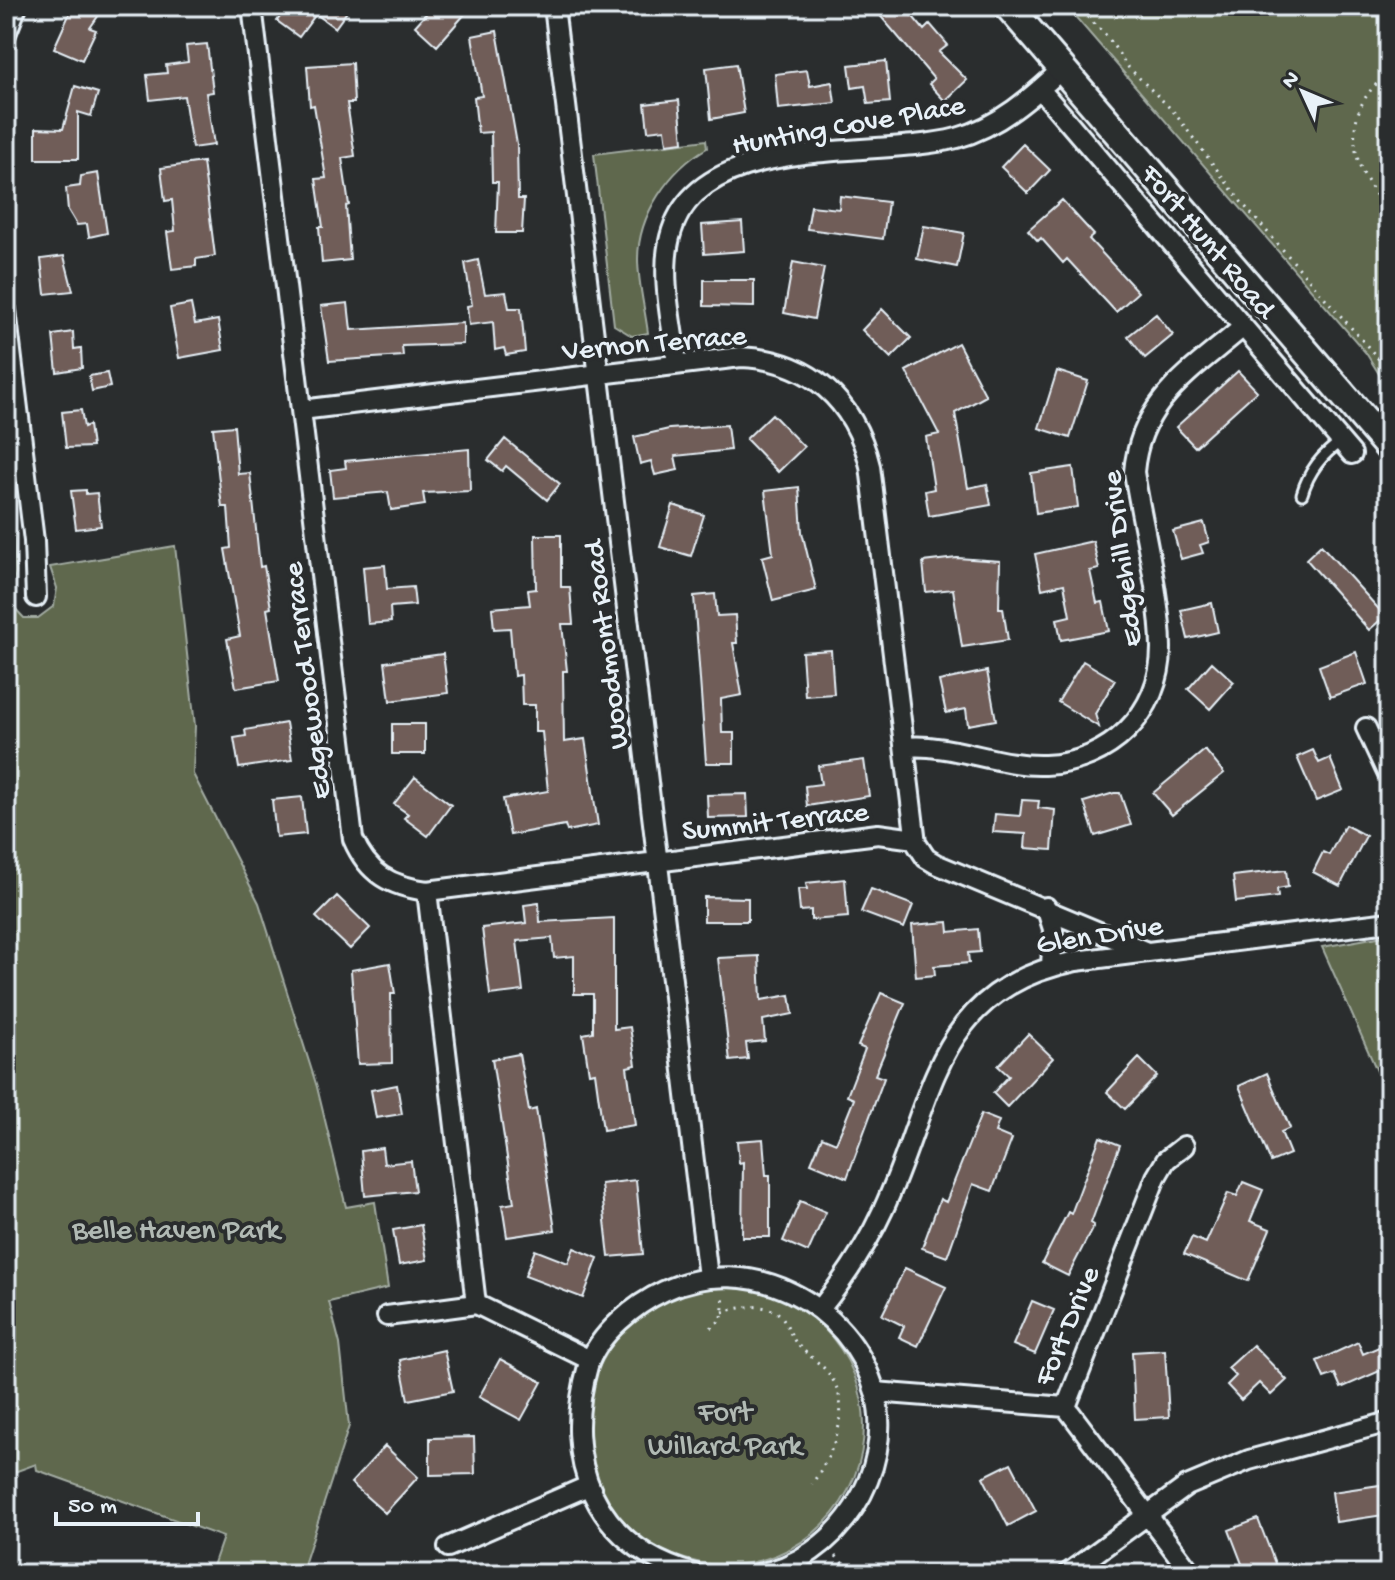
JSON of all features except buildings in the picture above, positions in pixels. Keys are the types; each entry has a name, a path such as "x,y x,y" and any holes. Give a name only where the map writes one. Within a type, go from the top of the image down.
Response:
{"main road":[{"name":"Fort Hunt Road","path":"1008,6 1389,448"}],"street":[{"path":"6,34 17,6"},
{"name":"Edgewood Terrace","path":"252,6 353,839 360,857 383,880 402,888 427,891"},
{"name":"Woodmont Road","path":"554,6 658,860 717,1276"},
{"path":"1040,89 1063,68"},
{"name":"Fort Hunt Road","path":"1040,89 1342,442"},
{"name":"Hunting Cove Place","path":"677,364 666,275 670,236 687,201 713,177 750,164 956,138 992,124 1040,89"},
{"path":"6,310 34,541 36,597"},
{"name":"Edgehill Drive","path":"906,747 929,745 1031,765 1064,764 1104,749 1136,720 1154,688 1161,649 1134,472 1136,453 1147,418 1170,389 1243,327"},
{"name":"Vernon Terrace","path":"301,410 741,357 784,363 824,385 855,420 870,466 915,839"},
{"path":"1342,442 1357,410"},
{"path":"1366,728 1389,777"},
{"name":"Summit Terrace","path":"427,891 878,834 915,839"},
{"path":"915,839 926,858 936,864 1046,907 1147,952"},
{"path":"427,891 476,1304"},
{"path":"1046,907 1053,929 1051,966"},
{"name":"Glen Drive","path":"821,1308 856,1260 883,1210 942,1062 960,1028 995,992 1026,974 1051,966 1389,922"},
{"name":"Fort Drive","path":"875,1392 1066,1407 1156,1177 1166,1160 1184,1146"},
{"path":"693,1574 654,1560 632,1544 607,1518 588,1486 577,1427 579,1401 590,1360 611,1332 639,1305 671,1287 717,1276 784,1288 821,1308 858,1353 875,1392 878,1427 871,1472 856,1505 825,1544 783,1567 757,1574"},
{"path":"387,1316 476,1304 590,1360"},
{"path":"1066,1407 1192,1574"},
{"path":"1067,1574 1147,1512 1187,1486 1223,1468 1389,1422"},
{"path":"448,1547 588,1486"}],"lane":[{"path":"1302,494 1306,479 1324,452 1342,442"}],"path":[{"path":"1076,6 1107,36 1127,66 1173,111 1242,203 1389,371"},
{"path":"1389,74 1364,96 1354,127 1364,175 1384,206 1389,223"},
{"path":"711,1328 722,1319 723,1312 717,1276"},
{"path":"723,1312 746,1306 769,1309 781,1316 795,1342 829,1374 837,1389 838,1435 812,1484"},
{"path":"825,1544 852,1574"}],"green space":[{"path":"1066,6 1389,6 1389,390 1366,353"},
{"path":"706,140 707,148 668,181 643,226 638,268 648,333 632,336 614,325 594,154"},
{"name":"Belle Haven Park","path":"12,507 16,573 11,590 12,605 24,618 38,618 54,606 57,588 50,567 175,546 195,726 193,774 259,903 317,1087 346,1207 375,1202 388,1288 329,1302 340,1344 349,1426 301,1574 212,1569 223,1537 37,1470 36,1464 6,1475 6,509"},
{"path":"1389,935 1389,1098 1322,947"},
{"name":"Fort Willard Park","path":"725,1287 765,1293 791,1303 813,1318 833,1338 854,1373 864,1426 858,1466 848,1492 833,1514 813,1534 778,1555 725,1565 685,1559 659,1549 637,1534 617,1514 596,1479 586,1426 592,1386 602,1360 617,1338 637,1318 672,1297"}]}
